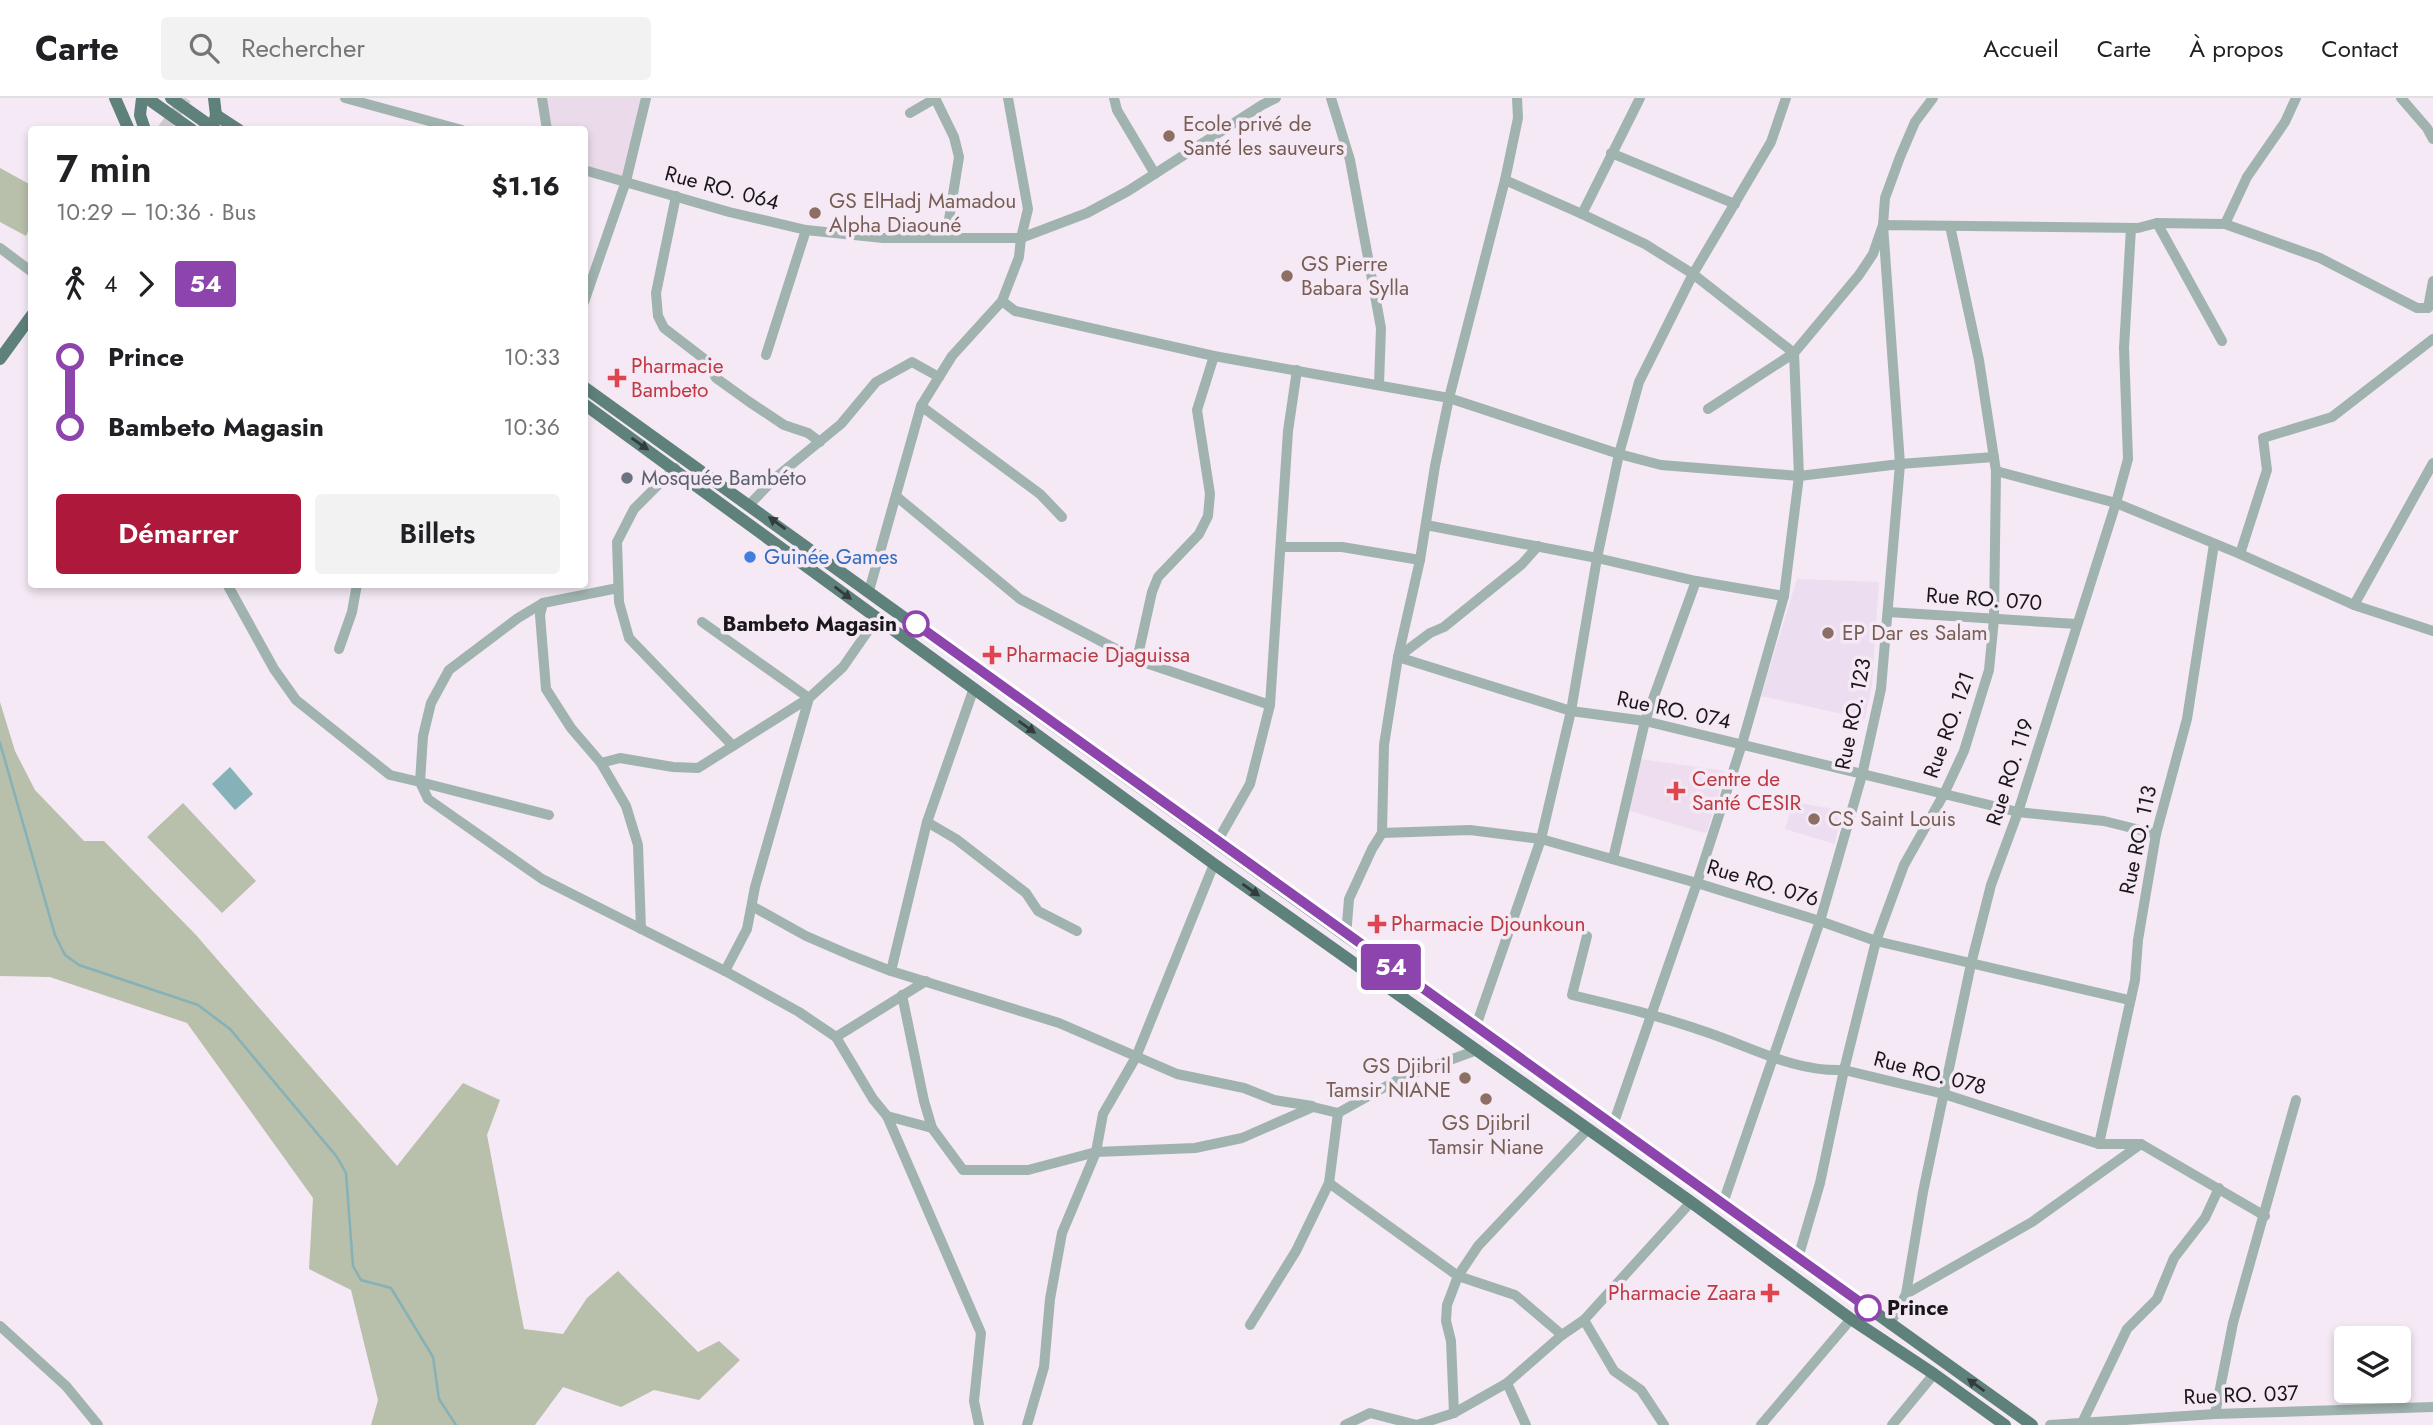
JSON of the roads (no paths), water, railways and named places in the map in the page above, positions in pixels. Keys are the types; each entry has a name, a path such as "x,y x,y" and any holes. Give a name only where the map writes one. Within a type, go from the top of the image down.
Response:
{"main road":[{"path":"118,98 142,125"},
{"path":"118,98 128,126"},
{"path":"142,125 145,98 186,126"},
{"path":"171,98 217,123"},
{"path":"214,98 217,123"},
{"path":"217,123 222,98"},
{"path":"0,359 28,320"},
{"path":"588,390 1346,936 1476,1026 2032,1425"},
{"path":"588,407 1214,864 1691,1202 1851,1319 2005,1425"}],"street":[{"path":"345,98 447,126"},
{"path":"542,98 546,126"},
{"path":"588,290 626,181 646,98"},
{"path":"910,113 935,98 954,138 959,157 946,238"},
{"path":"869,591 920,406 952,356 1002,301 1019,257 1028,209 1008,98"},
{"path":"1114,98 1117,110 1155,174"},
{"name":"Rue RO. 064","path":"588,171 729,212 806,230 883,238 1021,238 1087,213 1155,174 1262,101 1276,98"},
{"path":"1331,98 1350,160 1381,328 1379,384"},
{"path":"1346,936 1349,899 1382,833 1384,745 1398,657 1420,560 1435,466 1450,398 1505,180 1518,118 1517,98"},
{"path":"1581,214 1640,98"},
{"path":"1476,1026 1541,839 1571,711 1597,558 1619,454 1639,382 1693,274 1770,142 1786,98"},
{"name":"Rue RO. 123","path":"1723,1203 1820,921 1862,775 1881,689 1900,464 1883,225 1885,198 1915,122 1933,98"},
{"path":"2225,224 2247,177 2285,122 2296,98"},
{"path":"2401,98 2433,139"},
{"path":"1611,153 1735,204"},
{"path":"1505,180 1644,244 1693,274 1794,353 1799,476 1784,596 1742,744 1613,1125"},
{"path":"676,196 656,293 658,316 664,328 707,360 716,378 784,425 808,433 820,442"},
{"path":"2157,223 2222,341"},
{"path":"1708,409 1794,353 1859,275 1873,254 1883,225 2131,228 2157,223 2225,224 2320,258 2417,309 2431,312 2433,281"},
{"name":"Rue RO. 121","path":"1798,1258 1820,1183 1876,941 1904,865 1944,794 1964,751 1989,670 1994,619 1996,471 1979,360 1950,226"},
{"name":"Rue RO. 119","path":"1890,1324 1906,1294 1923,1192 1971,964 1991,885 2018,812 2128,459 2124,348 2131,228"},
{"path":"766,355 806,230"},
{"path":"0,248 28,269"},
{"path":"1002,301 1016,311 1214,356 1450,398 1619,454 1661,465 1799,476 1900,464 1994,457"},
{"path":"2240,554 2267,470 2263,438 2332,417 2433,339"},
{"path":"1137,660 1152,592 1158,577 1199,534 1208,516 1210,494 1197,410 1214,356"},
{"path":"750,504 775,478 841,424 876,382 912,362 939,377"},
{"path":"1217,842 1250,784 1270,705 1288,431 1297,370"},
{"path":"920,406 1040,494 1062,517"},
{"path":"2354,606 2433,463"},
{"path":"675,468 634,509 617,542 619,602 629,638 733,746"},
{"path":"1996,471 2116,503 2240,554 2354,606 2433,631"},
{"path":"896,496 1020,599 1137,660 1270,705"},
{"path":"1426,525 1597,558 1696,581 1784,596"},
{"name":"Rue RO. 113","path":"2099,1144 2135,980 2138,940 2156,834 2187,719 2214,544"},
{"path":"1398,657 1430,633 1444,627 1522,564 1538,546"},
{"path":"1282,547 1342,547 1420,560"},
{"path":"1613,859 1645,721 1696,581"},
{"path":"230,588 274,669 296,700 390,775 549,815"},
{"path":"339,649 352,612 356,588"},
{"path":"618,588 543,603 518,618 449,670 431,703 423,736 421,782 428,799 542,879 724,971 799,1012 836,1037 873,1099 887,1116 981,1333 974,1401 979,1425"},
{"path":"543,603 540,615 546,689 570,728 601,763 626,806 638,845 641,929"},
{"name":"Rue RO. 070","path":"1888,612 2077,624"},
{"path":"601,763 620,758 673,767 698,768 809,698 843,667 877,618"},
{"path":"702,622 809,698"},
{"name":"Rue RO. 074","path":"1398,657 1571,711 1645,721 2018,812 2104,821 2156,834"},
{"path":"891,971 927,822 974,688"},
{"path":"724,971 747,929 809,698"},
{"path":"927,822 956,839 1026,893 1038,911 1077,931"},
{"name":"Rue RO. 076","path":"1382,833 1470,830 1541,839 1697,883 1876,941 2129,1000"},
{"path":"1027,1425 1044,1367 1050,1299 1062,1233 1096,1152 1103,1114 1136,1057 1214,864"},
{"path":"752,906 806,936 891,971 1059,1023 1177,1074 1244,1088 1274,1100 1338,1113 1401,1078 1477,1050"},
{"name":"Rue RO. 078","path":"1587,936 1572,995 1652,1014 1713,1034 1773,1059 1829,1071 1844,1070 1944,1094 2099,1144 2141,1143"},
{"path":"836,1037 926,981"},
{"path":"902,995 932,1128 963,1170 1028,1170 1096,1152 1195,1147 1242,1138 1313,1107"},
{"path":"2216,1414 2233,1323 2296,1100"},
{"path":"1250,1325 1296,1251 1329,1182 1338,1113"},
{"path":"887,1116 932,1128"},
{"path":"1454,1413 1451,1341 1446,1321 1447,1305 1458,1276 1478,1246 1588,1129"},
{"path":"1906,1294 2071,1197 2141,1143 2265,1216"},
{"path":"1329,1182 1458,1276 1515,1295 1562,1335"},
{"path":"2082,1423 2127,1329 2157,1299 2174,1258 2205,1218 2219,1188"},
{"path":"1345,1425 1370,1412 1390,1422 1416,1425 1454,1413 1507,1382 1562,1335 1584,1320 1691,1202"},
{"path":"1761,1425 1851,1319"},
{"path":"1584,1320 1614,1371 1641,1390 1664,1425"},
{"path":"0,1326 66,1386 97,1425"},
{"path":"1892,1425 1934,1374"},
{"path":"1507,1382 1526,1425"},
{"name":"Rue RO. 037","path":"2050,1425 2228,1413 2433,1407"},
{"path":"2226,1425 2228,1413"}],"water":[{"path":"230,767 253,794 235,810 212,784"}],"waterway":[{"path":"0,743 55,935 65,955 79,965 198,1005 230,1029 337,1157 346,1173 353,1266 361,1280 391,1288 433,1357 439,1399 456,1425"}],"tunnel":[{"path":"166,126 186,98"}],"place":[{"name":"Ecole privé de Santé les sauveurs","path":"1169,136"},
{"name":"GS ElHadj Mamadou Alpha Diaouné","path":"815,213"},
{"name":"GS Pierre Babara Sylla","path":"1287,276"},
{"name":"Pharmacie Bambeto","path":"617,378"},
{"name":"Mosquée Bambéto","path":"627,478"},
{"name":"Guinée Games","path":"750,557"},
{"name":"Bambeto Magasin","path":"916,624"},
{"name":"EP Dar es Salam","path":"1828,633"},
{"name":"Pharmacie Djaguissa","path":"992,655"},
{"name":"Centre de Santé CESIR","path":"1676,791"},
{"name":"CS Saint Louis","path":"1814,819"},
{"name":"Pharmacie Djounkoun","path":"1377,924"},
{"name":"GS Djibril Tamsir NIANE","path":"1465,1078"},
{"name":"GS Djibril Tamsir Niane","path":"1486,1099"},
{"name":"Pharmacie Zaara","path":"1770,1293"},
{"name":"Prince","path":"1868,1308"}]}
